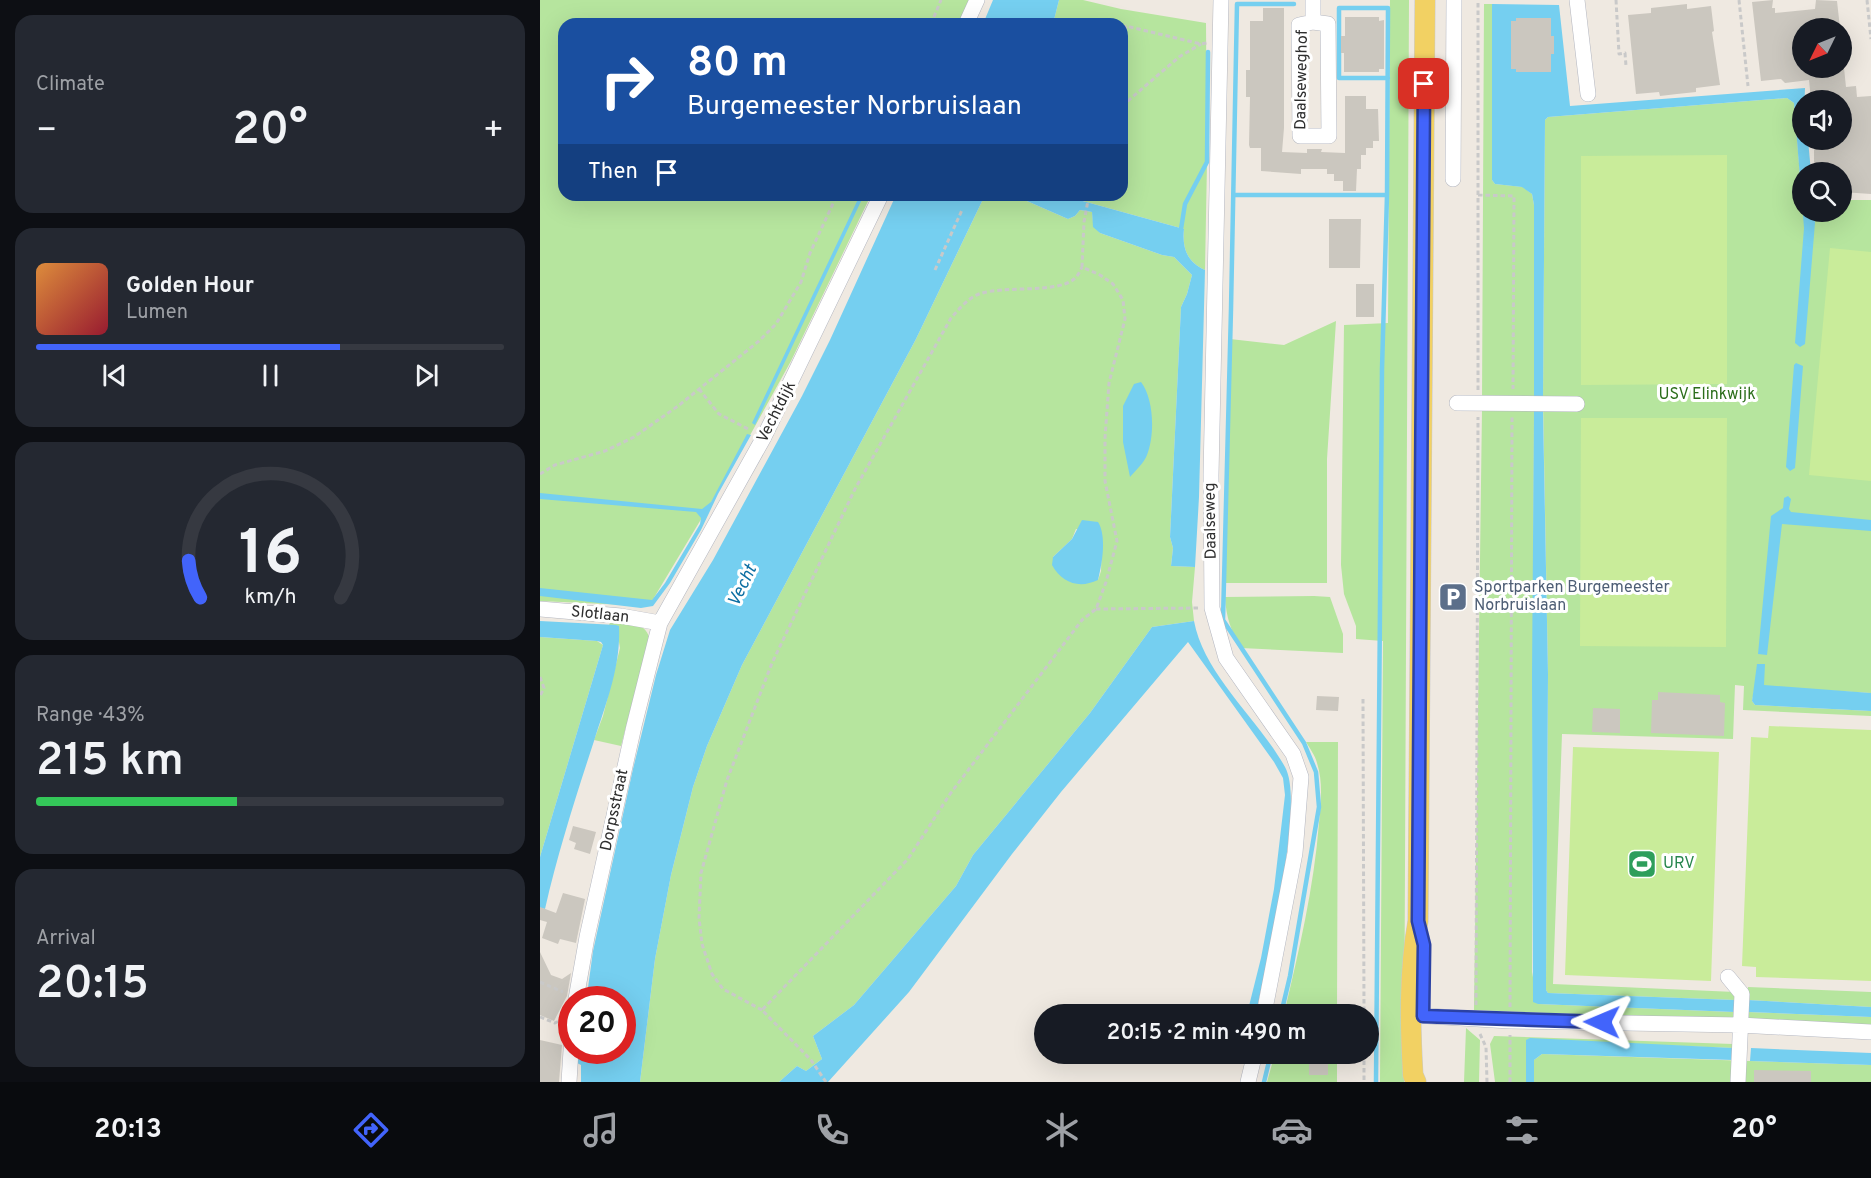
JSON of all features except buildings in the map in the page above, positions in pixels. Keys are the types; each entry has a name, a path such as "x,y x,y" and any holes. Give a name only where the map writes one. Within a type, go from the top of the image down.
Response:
{"main road":[{"path":"1425,0 1418,921 1414,944 1417,1016 1427,1082"},
{"path":"1416,1082 1413,1075 1417,1016"}],"street":[{"path":"969,18 977,0"},
{"name":"Daalseweg","path":"1221,0 1211,475 1212,608 1226,658 1293,754 1301,777 1295,853 1266,1004"},
{"name":"Daalseweghof","path":"1313,0 1313,22"},
{"path":"1453,179 1454,0"},
{"path":"1577,0 1588,94"},
{"name":"Daalseweghof","path":"1313,22 1328,24 1329,136 1300,136 1299,25 1313,22"},
{"name":"Vechtdijk","path":"660,623 764,437 878,201"},
{"path":"1457,403 1478,405 1577,404"},
{"name":"Slotlaan","path":"540,609 621,616 660,623"},
{"name":"Dorpsstraat","path":"573,986 587,937 633,726 660,623"},
{"path":"1728,977 1742,994 1738,1082"},
{"path":"1417,1016 1510,1021 1740,1025 1871,1032"},
{"path":"568,1082 569,1064"},
{"path":"1248,1082 1252,1064"}],"path":[{"path":"934,18 941,0"},
{"path":"1478,0 1476,1018 1477,1029 1486,1047 1487,1082"},
{"path":"1616,0 1619,54 1625,53 1626,66"},
{"path":"1739,0 1748,87"},
{"path":"1867,0 1871,39"},
{"path":"1128,26 1201,44"},
{"path":"1128,101 1179,57 1201,44 1220,39"},
{"path":"1478,195 1514,196 1510,1082"},
{"path":"540,474 555,465 605,451 634,436 699,389 759,341 776,324 801,282 810,253 834,201"},
{"path":"826,1082 811,1060 762,1010 723,988 712,974 702,944 699,918 701,873 724,790 772,663 855,489 951,318 965,303 978,294 999,290 1060,286 1075,279 1082,267 1084,222 1088,201"},
{"path":"935,270 962,210"},
{"path":"762,1010 908,859 950,794 1082,620 1096,609 1117,541 1105,481 1105,438 1109,383 1125,319 1123,300 1113,284 1082,267"},
{"path":"699,389 719,414 764,437"},
{"path":"1096,609 1212,608"},
{"path":"540,677 544,688 540,696"},
{"path":"1363,699 1364,1004"},
{"path":"540,982 558,990"},
{"path":"540,1017 555,1023 558,1022"},
{"path":"1364,1064 1364,1082"}],"green space":[{"path":"540,0 971,0 963,18 558,18 558,201 868,201 791,361 733,466 649,606 540,601"},
{"path":"1059,0 1083,0 1121,9 1206,23 1205,270 1194,263 1187,254 1184,229 1083,201 1128,201 1128,18 1054,18"},
{"path":"1390,0 1409,0 1404,1082 1380,1082 1383,641 1356,639 1356,626 1344,594 1341,565 1344,325 1388,323"},
{"path":"1484,4 1492,4 1492,180 1495,184 1523,187 1532,194 1534,205 1534,400 1482,400"},
{"name":"USV Elinkwijk","path":"1787,98 1792,102 1792,150 1798,150 1799,162 1792,162 1792,222 1852,222 1852,200 1871,200 1871,693 1755,686 1752,701 1755,705 1871,711 1871,716 1743,710 1744,686 1735,685 1733,739 1562,734 1553,984 1735,992 1735,1000 1548,993 1546,990 1548,674 1543,400 1545,120 1548,117"},
{"path":"1727,155 1727,384 1581,385 1581,156"},
{"path":"982,201 1027,201 1068,219 1080,210 1092,212 1093,222 1100,233 1174,257 1192,275 1181,307 1170,537 1173,548 1171,566 1195,567 1192,602 1194,621 1152,627 1090,713 973,855 956,886 854,1005 813,1036 822,1059 806,1071 797,1066 779,1082 640,1082 655,959 671,875 693,787 707,746 742,665 916,339","holes":["1076,529 1102,535 1101,571 1098,580 1053,557 1072,539"]},
{"path":"1830,248 1871,252 1871,481 1809,475"},
{"path":"1336,321 1327,459 1327,583 1224,583 1230,339 1284,345"},
{"path":"1482,409 1534,410 1532,972 1538,1004 1734,1012 1733,1018 1727,1020 1474,1010"},
{"path":"1581,418 1727,418 1726,647 1580,646"},
{"path":"1225,597 1330,597 1343,634 1343,653 1241,648 1230,624"},
{"path":"612,619 644,628 649,637 621,746 594,740 603,716 620,648 616,625 609,625"},
{"path":"540,637 597,641 603,645 540,857"},
{"path":"1769,726 1871,730 1871,981 1756,977 1756,967 1742,966 1751,737 1768,738"},
{"path":"1306,742 1338,742 1337,1004 1286,1004 1310,895 1317,847 1321,785 1315,757"},
{"name":"URV","path":"1573,747 1719,752 1711,981 1565,975"},
{"path":"1748,987 1871,992 1871,1007 1748,1000"},
{"path":"1748,1012 1871,1017 1871,1026 1754,1021 1749,1018"},
{"path":"1466,1028 1480,1040 1479,1082 1464,1082"},
{"path":"1494,1036 1733,1044 1733,1048 1526,1040 1526,1082 1495,1082 1490,1044"},
{"path":"1542,1054 1871,1065 1871,1082 1534,1082 1534,1060"},
{"path":"1272,1064 1337,1064 1337,1082 1267,1082"}],"water":[{"path":"993,0 1059,0 1054,18 986,18"},
{"path":"1492,4 1559,5 1570,106 1805,88 1805,90 1792,90 1792,102 1787,98 1548,117 1545,120 1543,400 1534,400 1534,205 1532,194 1522,187 1495,184 1492,180"},
{"path":"1798,150 1809,150 1810,162 1799,162"},
{"path":"857,201 861,201 755,425 752,423"},
{"name":"Vecht","path":"893,201 982,201 916,339 742,665 707,746 693,787 671,875 655,959 640,1082 581,1082 581,1065 579,1064 636,1064 636,986 588,986 593,951 633,769 656,675 670,630 713,560 802,396"},
{"path":"1027,201 1083,201 1184,229 1187,254 1194,263 1205,270 1195,567 1171,566 1173,548 1170,537 1181,307 1192,275 1174,257 1100,233 1093,227 1092,212 1080,210 1068,219"},
{"path":"1804,222 1815,222 1805,344 1800,347 1795,343"},
{"path":"1796,363 1803,366 1795,468 1790,471 1786,467"},
{"path":"1141,382 1151,407 1150,447 1142,464 1130,477 1123,442 1123,406 1134,384"},
{"path":"1534,410 1543,410 1548,674 1546,990 1548,993 1735,1000 1734,1012 1533,1002"},
{"path":"747,434 751,435 701,530 670,583 653,606 641,608 540,596 540,588 652,600 665,583 700,524 701,518 696,512 540,499 540,493 702,509 711,502"},
{"path":"1788,496 1791,499 1789,509 1791,512 1871,520 1871,531 1782,524 1767,655 1758,654 1771,516 1783,508 1784,498"},
{"path":"1082,520 1098,522 1101,528 1103,550 1098,580 1078,584 1066,580 1052,565 1053,557 1072,539"},
{"path":"540,621 616,625 619,626 619,641 612,685 568,824 545,909 540,910 540,857 603,645 597,641 540,637"},
{"path":"1194,621 1200,641 1220,679 1274,749 1285,767 1290,786 1291,815 1282,887 1258,1004 1250,1004 1274,889 1285,795 1283,778 1188,642 1061,792 909,992 828,1082 779,1082 797,1066 806,1071 822,1059 813,1036 854,1005 956,886 973,855 1090,713 1152,627"},
{"path":"1757,664 1765,664 1764,685 1871,693 1871,711 1755,705 1752,701"},
{"path":"1748,1000 1871,1007 1871,1017 1748,1012"},
{"path":"1530,1038 1733,1048 1733,1060 1542,1054 1534,1060 1534,1082 1526,1082 1526,1040"},
{"path":"1751,1048 1871,1053 1871,1065 1750,1061"}],"waterway":[{"path":"1283,1004 1319,807 1316,772 1304,743 1223,620 1237,4 1294,4"},
{"path":"1376,1082 1382,369 1387,195 1388,8 1339,8 1339,78 1388,78"},
{"path":"1181,229 1185,204 1207,162 1208,52"},
{"path":"1234,195 1387,195"},
{"path":"1264,1082 1268,1064"}],"place":[{"name":"Sportparken Burgemeester Norbruislaan","path":"1453,597"},
{"name":"URV","path":"1642,864"}],"route":[{"path":"1424,84 1418,921 1424,945 1423,1016 1510,1021 1602,1022"}]}
